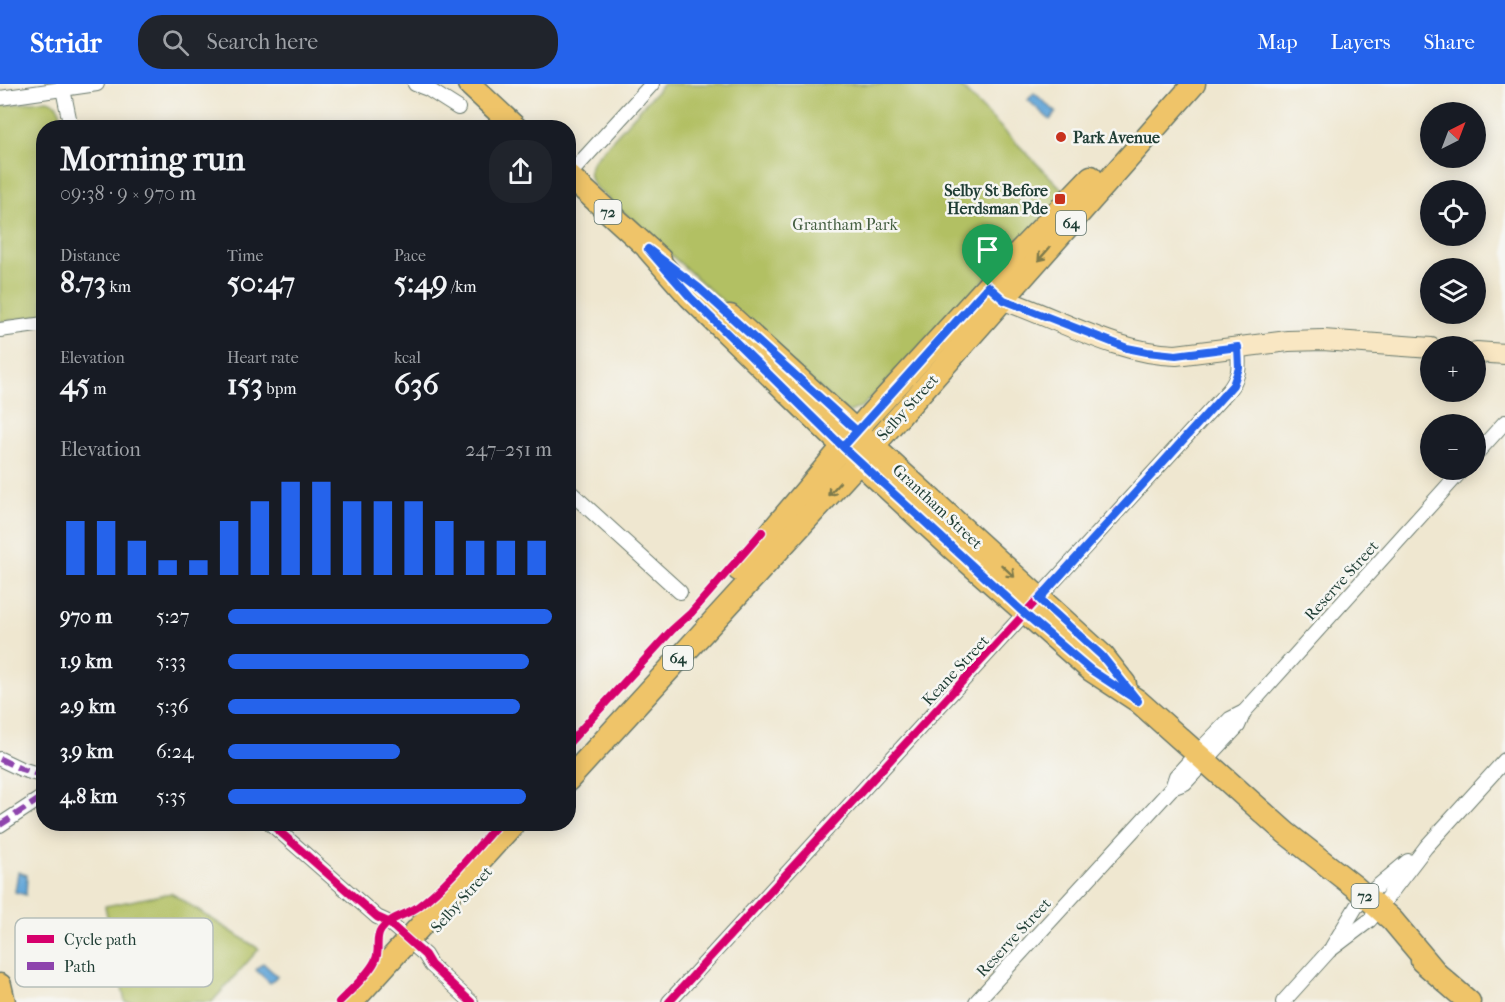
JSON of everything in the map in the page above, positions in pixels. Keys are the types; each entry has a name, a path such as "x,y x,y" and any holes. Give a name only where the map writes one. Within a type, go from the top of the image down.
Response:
{"main road":[{"path":"469,84 507,120"},
{"name":"Selby Street","path":"996,293 1088,181 1176,84"},
{"name":"Selby Street","path":"576,771 858,446 996,293 1194,84"},
{"name":"Grantham Street","path":"576,182 648,249 699,288 858,446 1032,606 1091,670 1138,701 1286,833 1469,1002"},
{"path":"996,293 1127,348 1147,352 1176,355 1323,339 1420,347"},
{"path":"1486,353 1505,354"},
{"name":"Selby Street","path":"576,753 752,555 858,446"},
{"name":"Selby Street","path":"352,1002 414,950 508,831"},
{"name":"Selby Street","path":"368,1002 523,831"},
{"path":"0,985 4,1002"}],"street":[{"path":"0,98 97,84"},
{"path":"415,84 428,89 458,108"},
{"path":"576,167 652,84"},
{"path":"63,89 69,120"},
{"path":"0,330 36,325"},
{"name":"Keane Street","path":"669,1002 1233,385 1239,368 1238,347"},
{"path":"1486,443 1505,422"},
{"name":"Reserve Street","path":"976,1002 1172,788 1176,776 1201,757 1230,719 1244,712 1453,480"},
{"path":"576,497 680,591"},
{"path":"0,759 36,774"},
{"path":"1283,1002 1505,760"},
{"path":"0,825 36,801"},
{"path":"279,831 377,917 383,928 414,950 471,1002"}],"green space":[{"name":"Grantham Park","path":"663,84 958,84 1067,194 863,406 850,412 843,409 591,181 590,168 593,161"},
{"path":"47,100 58,107 62,120 36,120 36,316 0,322 0,106"},
{"path":"171,893 210,918 108,918 105,906"},
{"path":"213,920 259,949 212,1002 125,1002 122,987 213,987"}],"water":[{"path":"1034,93 1056,112 1050,120 1028,100"},
{"path":"18,872 27,875 26,895 15,892"},
{"path":"263,963 277,976 270,983 256,970"}],"marked path":[{"path":"0,759 36,774"},
{"path":"0,825 36,801"}],"cycle path":[{"path":"669,1002 1228,391 1237,375 1238,347"},
{"path":"576,735 672,630 691,613 762,532"},
{"path":"279,831 377,917 388,922 425,955 431,965 471,1002"},
{"path":"339,1002 372,966 377,957 379,934 385,925 430,897 492,831"}],"place":[{"name":"Park Avenue","path":"1061,137"},
{"name":"Selby St Before Herdsman Pde","path":"1060,199"}],"route":[{"path":"988,286 843,447 690,297 648,249 699,288 857,431 843,447 911,511 1091,670 1138,701 1102,656 1039,599 1228,392 1237,378 1238,347 1176,355 1163,355 1127,348 1004,300 988,286"}]}
